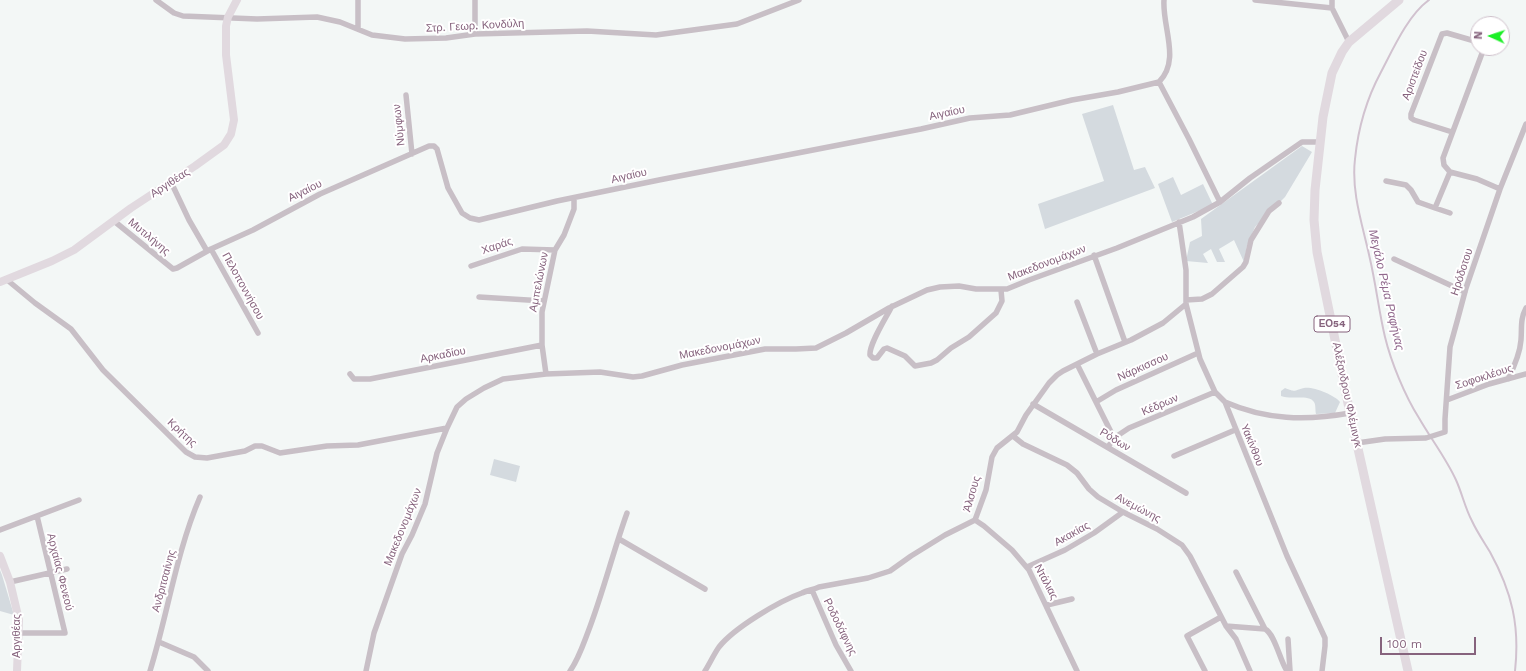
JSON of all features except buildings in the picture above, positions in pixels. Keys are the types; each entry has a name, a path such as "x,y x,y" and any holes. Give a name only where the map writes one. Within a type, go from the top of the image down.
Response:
{"main road":[{"name":"Αλέξανδρου Φλέμινγκ","path":"1399,0 1349,42 1342,52 1332,73 1323,117 1314,204 1315,236 1350,413 1408,671"}],"street":[{"name":"Στρ. Γεωρ. Κονδύλη","path":"156,0 174,13 183,16 257,19 317,17 340,22 378,36 405,38 446,38 475,34 587,31 656,34 737,24 798,0"},
{"name":"Αργιθέας","path":"3,280 52,261 74,250 224,145 231,134 234,115 225,40 226,26 228,17 237,0"},
{"path":"358,0 358,29"},
{"path":"475,0 475,34"},
{"path":"1164,0 1164,14 1171,59 1168,70 1159,82 1190,139 1220,202"},
{"path":"1255,0 1332,8"},
{"path":"1332,0 1332,8 1349,42"},
{"name":"Αριστείδου","path":"1452,132 1414,120 1411,118 1411,114 1442,34 1447,33 1470,40"},
{"path":"1481,56 1443,158 1444,165 1450,172 1477,179 1500,188"},
{"name":"Αιγαίου","path":"173,269 320,194 429,146 434,146 437,149 448,188 462,213 470,218 479,220 557,201 659,180 921,129 970,118 1010,115 1072,100 1118,92 1159,82"},
{"name":"Νύμφων","path":"406,95 412,154"},
{"name":"Ηρόδοτου","path":"1357,444 1385,439 1426,438 1445,432 1450,346 1465,292 1500,188 1526,124"},
{"name":"Μακεδονομάχων","path":"366,671 374,633 402,554 425,504 437,453 447,428 457,407 466,399 484,388 503,379 546,374 600,372 633,377 642,376 682,364 765,349 816,348 846,333 892,306 927,290 940,287 960,286 1001,290 1007,289 1094,255 1117,248 1204,212 1302,142 1320,142"},
{"path":"1435,208 1450,172"},
{"path":"1386,181 1406,185 1411,190 1418,202 1450,213"},
{"name":"Πελοποννήσου","path":"171,182 189,220 209,250 258,333"},
{"name":"Αμπελώνων","path":"546,374 542,345 542,312 555,250 564,235 574,209 574,198"},
{"path":"1186,302 1202,299 1212,294 1223,287 1243,268 1246,262 1251,240 1269,211 1279,203"},
{"name":"Μυτιλήνης","path":"114,221 173,269"},
{"name":"Υακίνθου","path":"1179,222 1186,270 1186,302 1198,353 1204,370 1215,392 1225,402 1287,556 1325,638 1322,671"},
{"name":"Χαράς","path":"471,266 522,249 555,250"},
{"path":"1094,255 1125,342"},
{"path":"1394,259 1465,292"},
{"name":"Κρήτης","path":"3,280 71,329 103,370 186,452 195,457 200,458 245,451 255,446 262,446 270,451 280,453 327,446 358,444 447,428"},
{"path":"892,306 872,344 870,355 873,358 877,358 884,349 887,348 904,355 914,365 918,366 937,360 996,313 1002,301 1001,290"},
{"path":"478,297 544,301"},
{"path":"1077,302 1097,354"},
{"name":"Άλσους","path":"705,671 720,647 735,632 755,617 802,593 819,587 868,578 890,571 945,535 975,520 986,490 992,457 997,448 1017,432 1033,404 1049,383 1057,375 1077,364 1163,323 1186,302"},
{"path":"1508,379 1519,353 1521,340 1521,319 1526,308"},
{"name":"Αρκαδίου","path":"350,374 354,379 370,380 542,345"},
{"name":"Νάρκισσου","path":"1096,402 1116,390 1198,353"},
{"path":"1077,364 1114,438 1108,447"},
{"name":"Σοφοκλέους","path":"1447,400 1478,388 1526,374"},
{"name":"Κέδρων","path":"1114,438 1129,428 1215,392"},
{"path":"1225,402 1274,417 1323,418 1350,413"},
{"name":"Ρόδων","path":"1033,404 1186,493"},
{"path":"1174,456 1235,430"},
{"name":"Ανεμώνης","path":"1013,436 1023,444 1068,465 1098,497 1172,538 1186,550 1226,626 1236,639 1250,671"},
{"name":"Ανδριτσαίνης","path":"150,671 159,642 170,592 192,516 200,497"},
{"path":"0,530 79,500"},
{"path":"570,671 583,646 599,604 627,512"},
{"name":"Ακακίας","path":"1027,567 1065,550 1094,533 1123,512"},
{"name":"Αρχαίας Φενεού","path":"20,633 65,633 37,516"},
{"name":"Ντάλιας","path":"975,520 1012,550 1027,567 1077,671"},
{"path":"619,539 705,589"},
{"name":"Αργιθέας","path":"0,556 10,582 19,620 20,633 17,671"},
{"path":"10,582 66,570"},
{"path":"1236,572 1265,629"},
{"name":"Ροδοδάφνης","path":"812,590 836,645 850,671"},
{"path":"1047,606 1072,599"},
{"path":"1205,671 1187,636 1221,617"},
{"path":"1226,626 1265,629 1270,632 1287,671"},
{"path":"1288,639 1290,671"},
{"path":"159,642 194,657 208,671"}],"shaded area":[{"path":"1113,105 1134,170 1145,167 1155,188 1045,229 1038,204 1104,181 1082,114"},
{"path":"1302,146 1312,152 1285,197 1255,227 1247,246 1244,262 1234,240 1219,249 1225,262 1217,262 1211,249 1203,254 1208,263 1186,261 1190,242 1202,236 1201,219"},
{"path":"1173,177 1181,195 1203,184 1213,205 1172,222 1158,184"},
{"path":"1285,388 1294,391 1304,388 1318,390 1329,394 1340,402 1335,413 1316,414 1315,403 1312,400 1308,398 1289,398 1281,396 1281,391"},
{"path":"494,459 520,466 516,482 490,475"},
{"path":"0,570 2,575 14,615 0,611"}],"waterway":[{"name":"Μεγάλο Ρέμα Ραφήνας","path":"1429,0 1421,6 1408,23 1376,82 1367,103 1358,136 1355,159 1354,172 1356,197 1385,337 1395,368 1414,409 1452,472 1465,506 1476,529 1498,567 1509,595 1515,624 1515,671"}]}
